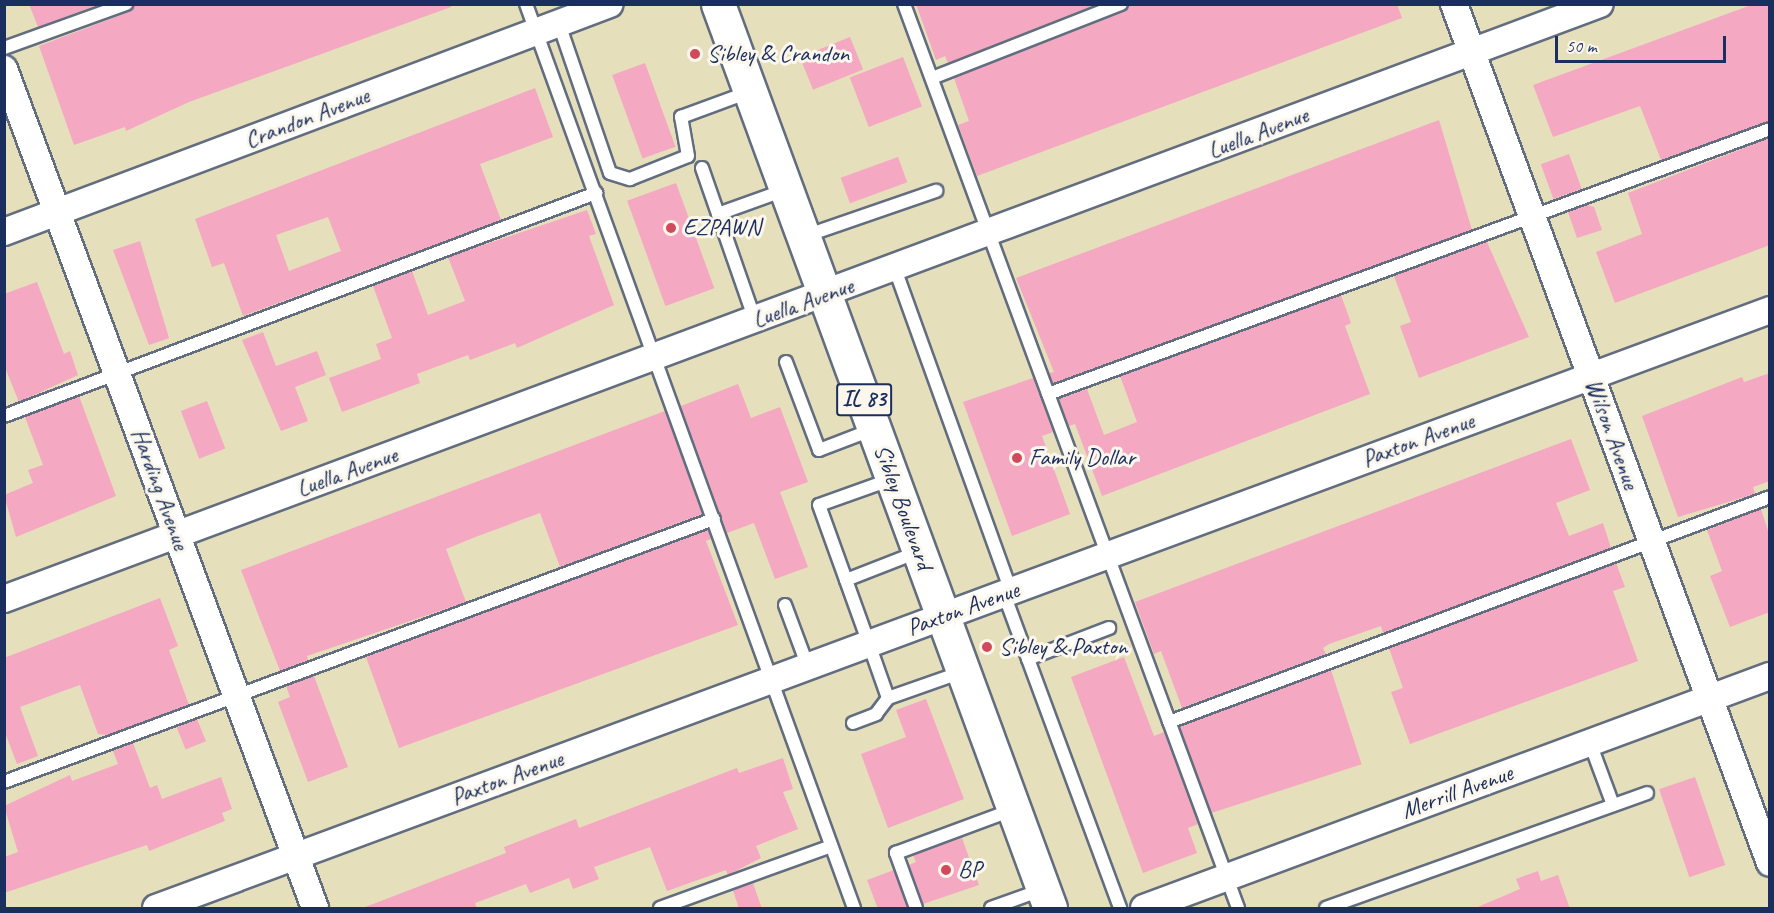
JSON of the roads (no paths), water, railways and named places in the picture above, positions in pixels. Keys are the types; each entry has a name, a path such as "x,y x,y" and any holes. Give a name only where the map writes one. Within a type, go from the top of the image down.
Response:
{"main road":[{"name":"Sibley Boulevard","path":"718,4 1046,899"}],"street":[{"name":"Crandon Avenue","path":"4,232 610,4"},
{"name":"Wilson Avenue","path":"1454,4 1770,863"},
{"name":"Luella Avenue","path":"4,599 988,235 1600,4"},
{"name":"Harding Avenue","path":"4,69 315,909"},
{"name":"Paxton Avenue","path":"156,909 1770,310"},
{"name":"Merrill Avenue","path":"1144,909 1770,676"}],"lane":[{"path":"4,48 126,4"},
{"path":"526,4 548,28 610,173 630,179 688,156 681,117 750,91"},
{"path":"904,4 1238,909"},
{"path":"932,78 1121,4"},
{"path":"548,28 596,193 854,909"},
{"path":"1048,394 1770,129"},
{"path":"702,168 755,320"},
{"path":"718,214 787,190"},
{"path":"804,236 936,191"},
{"path":"4,416 596,193"},
{"path":"895,269 1008,593 1028,659 1120,909"},
{"path":"786,362 819,450 875,429"},
{"path":"888,698 819,505 893,479"},
{"path":"1169,722 1770,497"},
{"path":"4,782 714,519"},
{"path":"846,580 920,551"},
{"path":"785,605 808,667"},
{"path":"1028,659 1109,628"},
{"path":"853,723 876,714 888,698 963,672"},
{"path":"1590,743 1613,805"},
{"path":"1326,909 1647,793"},
{"path":"916,909 896,853 1013,810"},
{"path":"660,909 831,846"},
{"path":"991,909 1046,899"}],"place":[{"name":"Sibley & Crandon","path":"695,54"},
{"name":"EZPAWN","path":"671,228"},
{"name":"Family Dollar","path":"1017,458"},
{"name":"Sibley & Paxton","path":"987,647"},
{"name":"BP","path":"946,870"}]}
